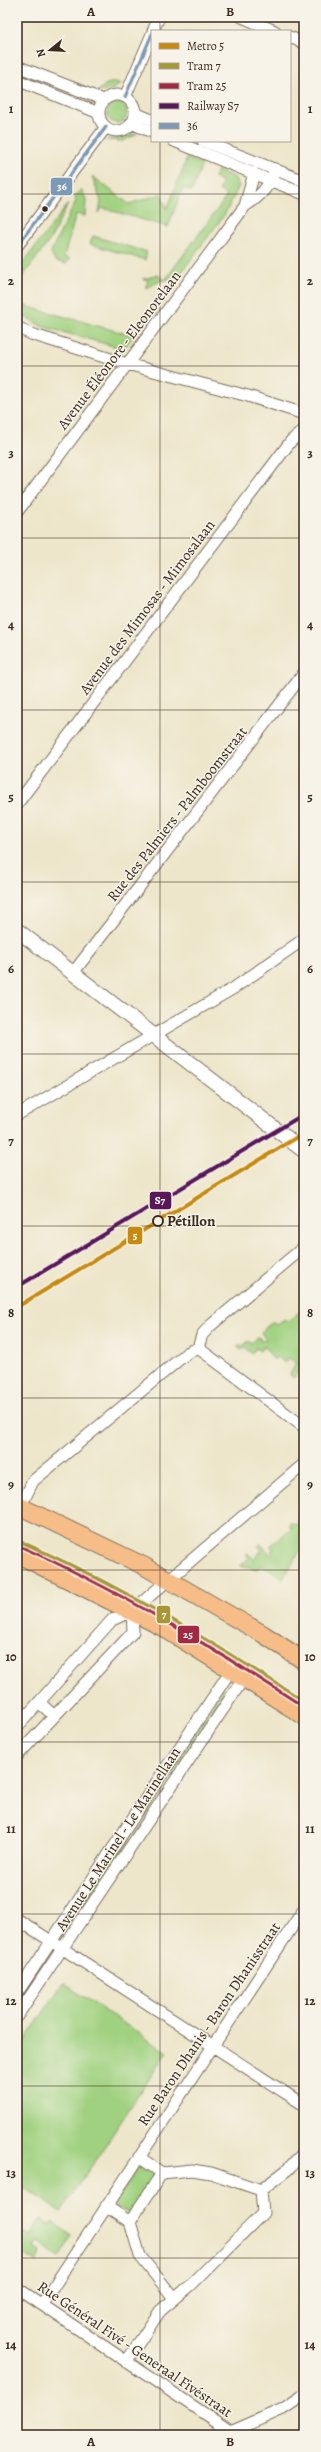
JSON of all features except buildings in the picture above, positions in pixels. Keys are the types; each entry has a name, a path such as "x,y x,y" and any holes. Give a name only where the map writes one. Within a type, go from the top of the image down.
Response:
{"main road":[{"path":"19,1506 144,1566 263,1634 304,1661"},
{"path":"17,1554 132,1611 238,1674 304,1716"}],"street":[{"path":"154,30 159,17"},
{"path":"242,17 273,30"},
{"path":"125,97 151,37"},
{"path":"291,37 304,43"},
{"path":"17,66 104,100 118,95 125,97 132,103 133,118 122,130 106,127"},
{"path":"17,80 99,112 106,127"},
{"path":"99,112 104,100"},
{"path":"133,118 151,120"},
{"path":"133,118 151,131"},
{"path":"18,244 106,127"},
{"path":"176,142 254,173 274,175 302,180 300,192 274,175 205,142"},
{"name":"Avenue Éléonore - Eleonorelaan","path":"244,206 254,173"},
{"name":"Avenue Éléonore - Eleonorelaan","path":"17,512 244,206 264,191 274,175"},
{"path":"17,327 31,334 127,364 248,396 304,414"},
{"name":"Avenue des Mimosas - Mimosalaan","path":"17,804 286,448 304,430"},
{"name":"Rue des Palmiers - Palmboomstraat","path":"73,973 304,673"},
{"path":"17,930 154,1035 248,1110 304,1151"},
{"path":"17,1115 234,988 304,939"},
{"path":"19,1506 33,1481 187,1353 198,1348 202,1335 210,1326 304,1247"},
{"path":"198,1348 304,1427"},
{"path":"17,1727 112,1620 132,1611 304,1464"},
{"path":"17,1756 133,1632 132,1611"},
{"name":"Avenue Le Marinel - Le Marinellaan","path":"17,1993 238,1674"},
{"name":"Avenue Le Marinel - Le Marinellaan","path":"17,2016 62,1949 238,1674"},
{"path":"39,1702 54,1716"},
{"name":"Rue Baron Dhanis - Baron Dhanisstraat","path":"42,2304 213,2046 303,1914"},
{"path":"17,1919 304,2105"},
{"path":"261,2190 287,2170 304,2152"},
{"path":"139,2157 162,2172 192,2170 211,2173 261,2190"},
{"path":"130,2222 162,2172"},
{"path":"126,2362 160,2311 191,2285 263,2213 261,2190"},
{"path":"106,2206 130,2222 140,2256 174,2298"},
{"name":"Rue Général Fivé - Generaal Fivéstraat","path":"17,2288 230,2434"},
{"path":"230,2434 283,2409 304,2395"}],"green space":[{"path":"116,82 121,84 111,90 98,91 106,84"},
{"path":"117,103 124,106 127,113 124,120 117,123 110,120 107,113 110,106"},
{"path":"137,134 123,141 106,140"},
{"path":"187,158 202,164 192,191 183,188 168,227 102,208 99,213 101,201 92,176 129,204 161,194 167,209"},
{"path":"217,170 234,177 239,186 225,214 178,277 165,280 227,196 219,190 223,182 214,178"},
{"path":"81,189 86,199 85,216 76,214 64,257 70,259 66,264 55,261 51,253 53,247 76,201 75,196"},
{"path":"68,204 50,240 17,284 17,271"},
{"path":"93,236 147,252 145,260 90,244"},
{"path":"158,275 165,280 145,289 148,280 143,279"},
{"path":"17,301 22,305 131,335 156,303 160,301 124,349 41,326 17,312"},
{"path":"304,1309 304,1372 300,1369 294,1378 290,1375 296,1363 289,1358 285,1363 277,1357 274,1360 264,1346 260,1351 256,1348 252,1354 245,1348 241,1350 238,1348 239,1344 241,1347 249,1341 251,1343 259,1337 261,1341 266,1340 261,1332 273,1321 276,1324 285,1319 287,1321"},
{"path":"291,1521 295,1525 300,1521 304,1525 304,1544 283,1579 261,1565 257,1571 247,1566 242,1567 241,1565 249,1558 246,1554 248,1553 254,1559 262,1550 258,1546 261,1544 271,1555 273,1553 271,1551 274,1549 270,1546 292,1528 289,1524"},
{"path":"224,1688 229,1691 188,1753 183,1750"},
{"path":"181,1754 185,1757 134,1834 129,1831"},
{"path":"126,1835 131,1838 68,1935 62,1931"},
{"path":"63,1983 167,2052 61,2212 17,2183 17,2052"},
{"path":"142,2162 157,2172 129,2214 114,2204"},
{"path":"41,2219 50,2225 53,2222 72,2236 59,2257 38,2242 34,2248 40,2252 37,2263 17,2250 17,2228 30,2236"}],"metro line":[{"name":"5","path":"17,1307 304,1133"}],"tram line":[{"name":"7","path":"17,1540 91,1575 164,1614 304,1701"},
{"name":"25","path":"17,1545 127,1599 198,1640 301,1705"}],"rail line":[{"name":"S7","path":"17,1287 304,1114"}],"transit line":[{"name":"36","path":"125,97 151,36"},
{"name":"36","path":"17,246 106,127"}],"place":[{"name":"Pétillon","path":"158,1221"}]}
